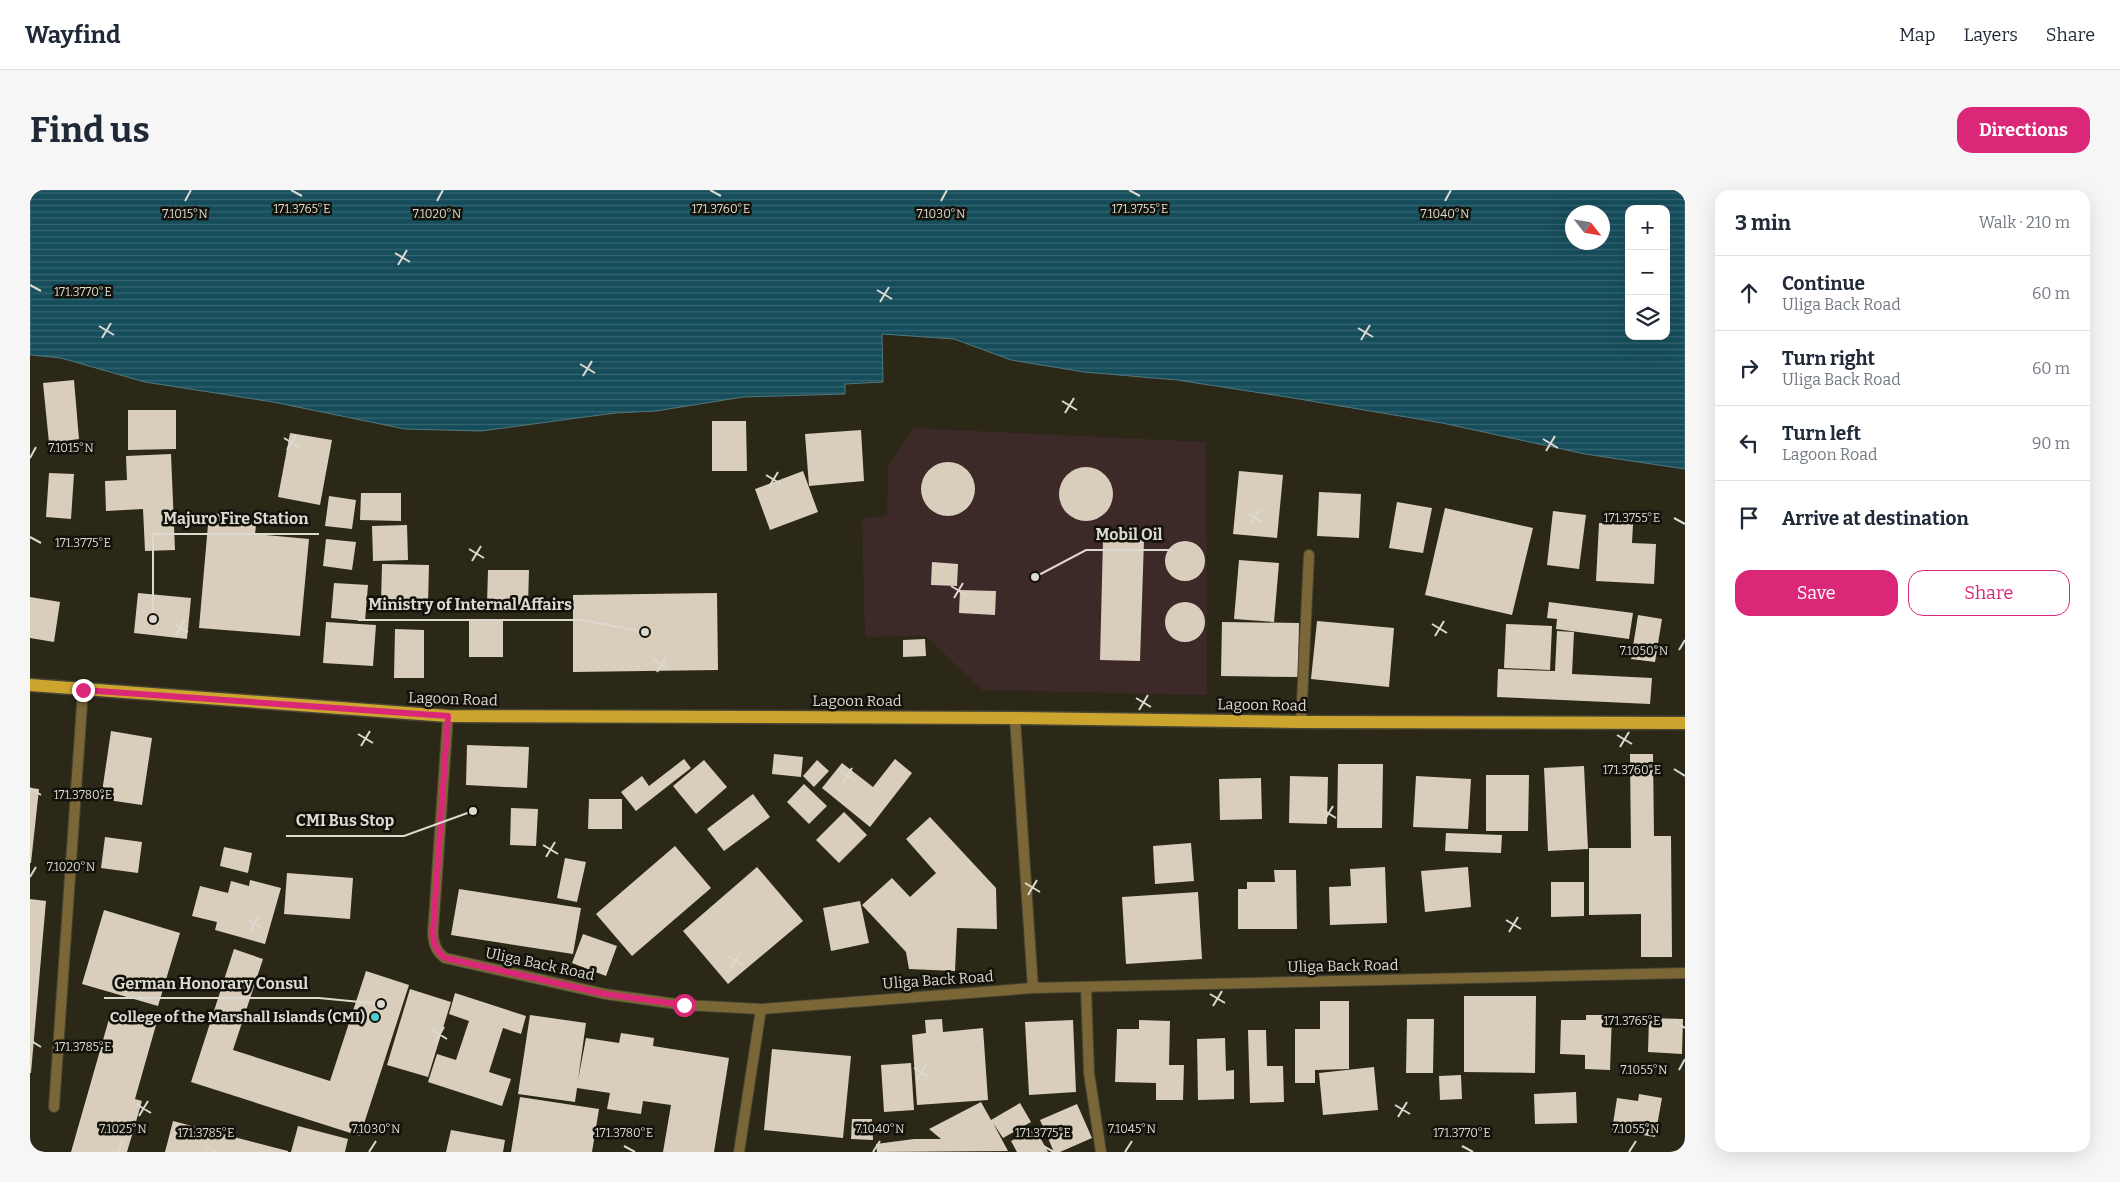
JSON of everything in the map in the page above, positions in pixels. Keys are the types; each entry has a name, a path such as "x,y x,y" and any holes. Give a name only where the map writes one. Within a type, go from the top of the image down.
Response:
{"main road":[{"name":"Lagoon Road","path":"30,684 83,690 448,716 1685,723"}],"street":[{"path":"1301,722 1309,555"},
{"path":"54,1108 83,690"},
{"name":"Uliga Back Road","path":"448,716 433,932 435,947 440,955 445,958 605,994 684,1005 761,1009 1033,988 1685,973"},
{"path":"1015,718 1033,988"},
{"path":"1086,987 1089,1072 1101,1152"},
{"path":"739,1152 761,1009"}],"shaded area":[{"path":"914,428 1206,442 1207,695 982,690 926,636 865,637 862,518 887,516 888,467"}],"water":[{"path":"30,190 1685,190 1685,469 1585,454 1442,423 1287,397 1177,380 1084,372 1011,360 954,339 882,334 883,382 845,384 845,394 743,397 656,411 615,413 481,431 405,429 273,402 145,382 61,358 30,355"}],"building":[{"path":"74,380 79,439 49,443 43,383"},
{"path":"128,410 176,410 176,449 128,450"},
{"path":"712,421 746,421 747,471 712,471"},
{"path":"861,430 864,481 809,486 805,434"},
{"path":"290,433 332,440 320,505 278,497"},
{"path":"171,454 175,550 145,551 143,509 106,511 105,481 127,480 126,456"},
{"path":"948,462 958,464 967,470 973,479 975,489 973,499 967,508 958,514 948,516 938,514 929,508 923,499 921,489 923,479 929,470 938,464"},
{"path":"1081,467 1091,467 1101,471 1109,479 1113,494 1109,509 1101,517 1091,521 1081,521 1071,517 1063,509 1059,499 1059,489 1063,479 1071,471"},
{"path":"803,471 818,512 770,530 755,489"},
{"path":"1239,471 1283,475 1277,538 1233,534"},
{"path":"49,473 74,474 71,519 46,517"},
{"path":"1319,492 1361,494 1359,538 1317,536"},
{"path":"361,493 401,493 401,521 360,520"},
{"path":"329,496 356,500 352,529 325,526"},
{"path":"1397,502 1432,508 1423,553 1389,548"},
{"path":"1445,508 1533,528 1512,615 1425,595"},
{"path":"1553,511 1586,515 1579,569 1547,565"},
{"path":"209,513 257,517 255,534 309,539 300,636 199,628"},
{"path":"1599,523 1633,524 1632,543 1656,544 1654,584 1596,581"},
{"path":"407,525 408,560 373,561 372,526"},
{"path":"326,539 356,542 352,570 323,566"},
{"path":"1103,539 1144,540 1140,661 1100,660"},
{"path":"1189,541 1196,544 1202,550 1205,561 1204,569 1196,578 1189,581 1181,581 1174,578 1166,569 1165,557 1168,550 1177,542"},
{"path":"1239,560 1279,563 1274,622 1234,619"},
{"path":"932,562 958,564 957,586 931,585"},
{"path":"382,564 429,565 428,604 381,603"},
{"path":"488,570 529,570 528,605 487,604"},
{"path":"334,583 368,585 365,621 331,618"},
{"path":"960,590 996,591 995,615 959,613"},
{"path":"138,593 191,598 187,639 134,633"},
{"path":"717,593 718,670 573,672 573,595"},
{"path":"30,597 60,602 54,642 30,638"},
{"path":"1189,602 1196,605 1202,611 1205,622 1204,630 1196,639 1189,642 1181,642 1174,639 1166,630 1165,618 1168,611 1177,603"},
{"path":"1549,602 1633,613 1629,639 1556,629 1557,619 1547,618"},
{"path":"1638,615 1662,619 1655,662 1631,659"},
{"path":"503,619 503,657 469,657 469,620"},
{"path":"1317,621 1394,628 1389,687 1311,679"},
{"path":"326,622 376,625 373,666 323,663"},
{"path":"1222,622 1299,623 1298,677 1221,676"},
{"path":"1506,624 1552,626 1550,670 1504,668"},
{"path":"395,629 424,630 424,678 394,678"},
{"path":"1557,631 1574,632 1572,674 1652,678 1650,704 1497,697 1498,669 1555,671"},
{"path":"925,639 926,656 903,657 903,640"},
{"path":"111,731 152,738 142,805 101,799"},
{"path":"467,745 529,747 527,788 466,785"},
{"path":"774,754 803,757 801,777 772,774"},
{"path":"1630,754 1653,754 1654,836 1671,836 1672,957 1641,957 1641,914 1589,915 1589,848 1631,848"},
{"path":"684,759 691,768 636,811 621,792 642,776 649,786"},
{"path":"895,759 912,773 870,827 822,788 842,763 873,787"},
{"path":"704,760 727,787 696,814 673,786"},
{"path":"817,760 829,771 814,787 803,776"},
{"path":"1338,764 1383,764 1382,828 1337,828"},
{"path":"1584,766 1588,849 1548,851 1544,768"},
{"path":"1486,775 1529,775 1528,831 1486,831"},
{"path":"1290,776 1328,777 1327,824 1289,823"},
{"path":"1416,776 1471,779 1468,829 1413,827"},
{"path":"1261,778 1262,819 1220,820 1219,779"},
{"path":"804,784 827,806 809,824 787,802"},
{"path":"30,788 39,789 31,863 30,863"},
{"path":"753,794 770,817 724,851 707,829"},
{"path":"589,799 622,799 622,829 588,829"},
{"path":"511,808 538,809 536,846 510,845"},
{"path":"844,812 867,835 839,863 816,840"},
{"path":"930,817 996,888 997,929 957,928 955,971 909,969 906,952 862,905 892,878 910,897 936,873 906,839"},
{"path":"1446,833 1502,835 1501,853 1445,851"},
{"path":"105,837 142,842 138,873 101,868"},
{"path":"1191,843 1194,881 1155,884 1153,846"},
{"path":"675,846 711,888 632,956 596,914"},
{"path":"224,847 252,853 248,873 220,866"},
{"path":"565,858 586,862 577,902 557,898"},
{"path":"757,867 803,921 728,984 683,931"},
{"path":"1385,867 1387,923 1330,925 1329,887 1351,886 1350,869"},
{"path":"1468,867 1471,907 1425,912 1421,871"},
{"path":"1274,870 1296,870 1297,929 1238,929 1238,889 1247,889 1247,882 1275,882"},
{"path":"287,873 353,878 350,919 284,914"},
{"path":"250,880 281,888 265,944 215,930 217,922 192,916 200,886 228,893 231,881 249,886"},
{"path":"1551,882 1584,882 1584,916 1551,917"},
{"path":"459,889 581,908 573,954 451,935"},
{"path":"1198,892 1202,959 1126,964 1122,897"},
{"path":"30,899 46,901 31,1073 30,1073"},
{"path":"860,901 869,943 831,951 823,908"},
{"path":"104,910 180,933 158,1006 82,984"},
{"path":"583,934 617,946 606,976 572,963"},
{"name":"College of the Marshall Islands (CMI)","path":"234,949 263,959 233,1050 330,1081 366,971 409,985 360,1136 191,1082"},
{"path":"410,989 451,1002 428,1077 387,1065"},
{"path":"455,993 526,1016 521,1034 503,1028 489,1072 511,1079 502,1106 428,1082 437,1054 456,1060 469,1021 449,1014"},
{"path":"1464,996 1536,996 1535,1073 1464,1072"},
{"path":"1320,1001 1349,1001 1349,1069 1315,1070 1315,1083 1295,1083 1295,1029 1320,1029"},
{"path":"111,1012 156,1025 135,1099 142,1101 127,1152 71,1152"},
{"path":"530,1015 586,1023 578,1080 586,1038 619,1043 621,1033 654,1038 653,1046 729,1058 714,1152 663,1152 671,1105 643,1101 641,1114 607,1109 610,1093 577,1088 575,1102 518,1094"},
{"path":"1586,1015 1612,1015 1610,1070 1585,1069 1585,1055 1560,1054 1561,1020 1586,1020"},
{"path":"1649,1018 1683,1019 1682,1054 1648,1052"},
{"path":"942,1019 943,1032 983,1028 988,1100 917,1105 912,1035 926,1033 925,1020"},
{"path":"1407,1019 1434,1019 1433,1073 1406,1073"},
{"path":"1073,1020 1076,1092 1029,1095 1025,1022"},
{"path":"1139,1020 1170,1021 1169,1065 1184,1065 1183,1100 1156,1100 1156,1083 1115,1082 1117,1029 1139,1029"},
{"path":"1248,1030 1266,1030 1267,1066 1283,1066 1284,1102 1250,1103"},
{"path":"1225,1038 1226,1071 1234,1070 1234,1099 1198,1100 1197,1039"},
{"path":"772,1049 851,1056 843,1138 764,1130"},
{"path":"911,1063 914,1110 884,1112 881,1065"},
{"path":"1374,1067 1378,1110 1323,1115 1319,1073"},
{"path":"1461,1075 1462,1099 1440,1100 1439,1076"},
{"path":"1576,1092 1577,1123 1535,1124 1534,1094"},
{"path":"1639,1094 1662,1098 1655,1137 1612,1130 1617,1098 1638,1101"},
{"path":"520,1097 599,1109 592,1152 511,1152"},
{"path":"981,1102 991,1120 1020,1103 1031,1122 1003,1138 993,1123 1008,1151 877,1152 876,1144 914,1139 941,1139 929,1129"},
{"path":"1077,1104 1092,1138 1060,1152 1054,1152 1040,1120"},
{"path":"852,1119 872,1119 873,1140 851,1139"},
{"path":"173,1121 288,1151 288,1152 165,1152"},
{"path":"298,1126 348,1139 345,1152 291,1152"},
{"path":"1035,1128 1048,1152 1017,1152 1011,1141"},
{"path":"451,1130 505,1140 503,1152 446,1152"}],"place":[{"name":"Mobil Oil","path":"1035,577"},
{"name":"Majuro Fire Station","path":"153,619"},
{"name":"Ministry of Internal Affairs","path":"645,632"},
{"name":"CMI Bus Stop","path":"473,811"},
{"name":"German Honorary Consul","path":"381,1004"},
{"name":"College of the Marshall Islands (CMI)","path":"375,1017"}],"route":[{"path":"83,690 448,716 433,932 435,947 440,955 445,958 532,979 605,994 684,1005"}]}
